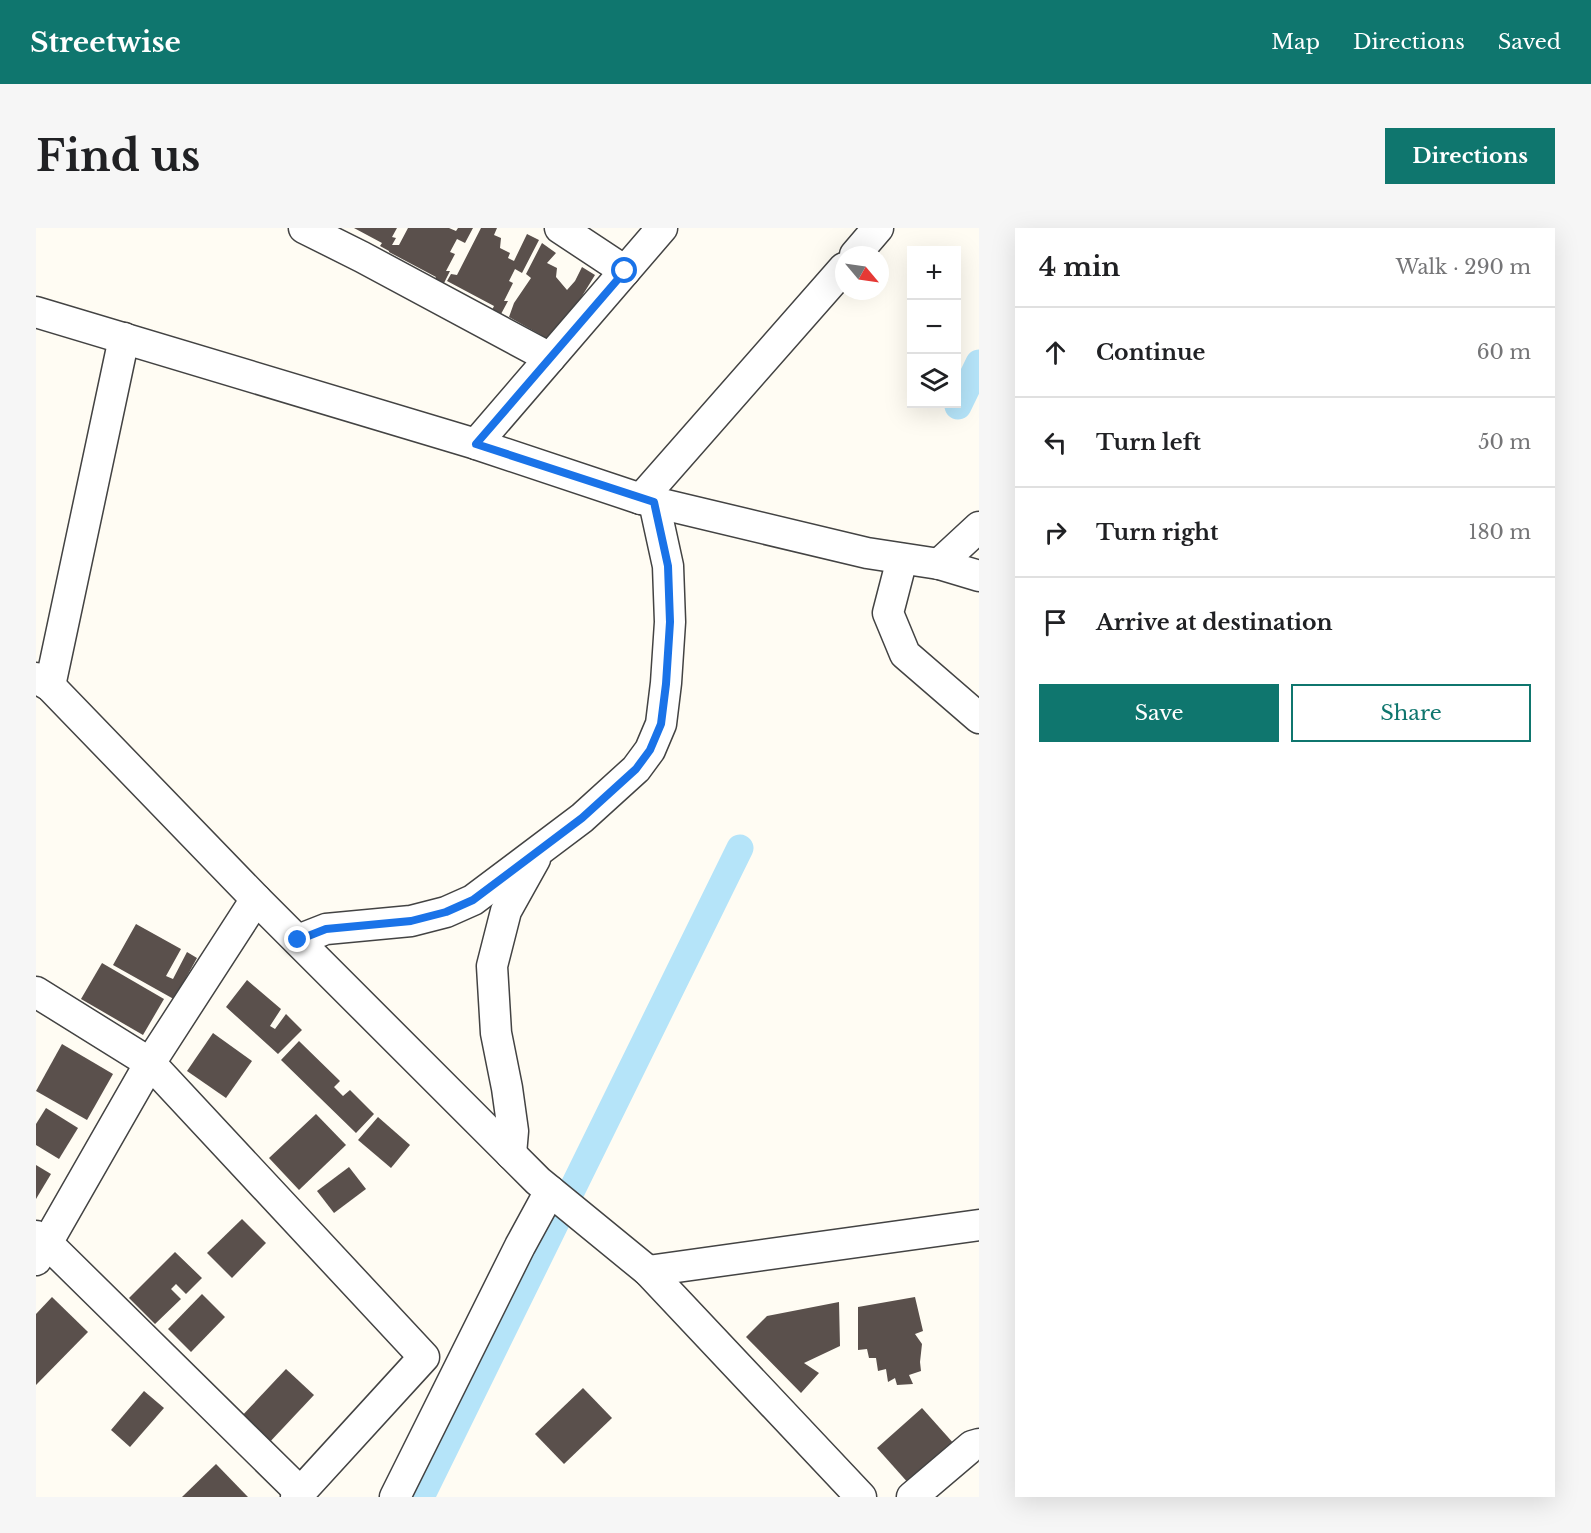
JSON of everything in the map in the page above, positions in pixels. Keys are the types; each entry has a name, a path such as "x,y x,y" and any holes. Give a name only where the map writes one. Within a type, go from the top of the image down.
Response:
{"street":[{"path":"304,228 362,256 550,358"},
{"path":"561,228 625,271"},
{"path":"476,444 662,228"},
{"path":"863,246 878,228"},
{"path":"648,500 835,279"},
{"path":"36,312 476,444 648,500 867,553 939,564 979,576"},
{"path":"124,338 43,682 511,1154 550,1191 648,1271 861,1497"},
{"path":"298,940 326,929 411,921 446,912 473,900 582,818 636,769 650,750 661,724 670,622 668,566 648,500"},
{"path":"939,564 979,527"},
{"path":"902,559 888,613 905,654 979,718"},
{"path":"511,1154 513,1131 496,1033 492,966 506,911 541,849"},
{"path":"256,899 150,1063 40,1246 298,1495 424,1357"},
{"path":"36,992 150,1063 424,1357 459,1369"},
{"path":"395,1497 520,1246 550,1191"},
{"path":"648,1271 979,1225"},
{"path":"912,1497 972,1446 979,1444"}],"building":[{"path":"354,228 397,228 392,237 396,238 392,245 399,245 408,228 449,228 456,231 458,228 473,228 465,243 457,239 450,252 455,254 446,271 450,271 443,285 434,280 436,277 389,252 380,246 382,243"},
{"path":"481,228 497,228 494,235 501,238 500,248 510,253 508,258 514,261 527,234 539,240 522,273 515,269 509,281 513,283 504,301 508,301 501,314 492,310 494,306 447,281 451,274 457,275"},
{"path":"542,243 556,253 547,263 557,268 556,277 567,290 582,267 595,275 560,332 544,343 541,335 509,317 514,303 531,278 526,274"},
{"path":"136,924 181,949 166,976 173,979 187,952 197,958 182,985 187,988 179,1002 113,965"},
{"path":"102,963 164,999 143,1035 81,999"},
{"path":"247,980 281,1009 270,1026 275,1029 286,1014 302,1030 278,1054 226,1007"},
{"path":"213,1033 252,1061 226,1098 187,1071"},
{"path":"299,1041 340,1081 334,1087 343,1096 350,1090 374,1114 356,1133 281,1060"},
{"path":"62,1044 113,1074 87,1120 36,1091"},
{"path":"46,1108 78,1128 59,1159 36,1145 36,1124"},
{"path":"316,1114 346,1145 299,1190 269,1158"},
{"path":"378,1117 410,1145 391,1168 358,1140"},
{"path":"36,1165 51,1174 36,1199"},
{"path":"349,1167 366,1189 334,1213 317,1191"},
{"path":"242,1219 266,1243 232,1278 207,1253"},
{"path":"175,1252 202,1278 186,1294 176,1284 171,1289 181,1299 155,1324 129,1298"},
{"path":"202,1294 225,1317 191,1352 168,1329"},
{"path":"52,1297 88,1332 36,1385 36,1314"},
{"path":"915,1297 923,1331 915,1334 922,1344 921,1371 909,1375 913,1384 897,1385 895,1378 888,1382 886,1369 878,1371 876,1358 869,1358 867,1349 858,1350 858,1307"},
{"path":"839,1302 840,1346 804,1363 819,1373 801,1393 746,1337 767,1316"},
{"path":"286,1369 314,1395 267,1445 239,1419"},
{"path":"583,1388 612,1418 564,1464 535,1434"},
{"path":"144,1391 164,1408 130,1447 111,1430"},
{"path":"922,1408 955,1445 910,1485 877,1448"},
{"path":"216,1464 248,1497 182,1497"}],"waterway":[{"path":"961,400 979,363"},
{"path":"421,1497 740,848"}],"route":[{"path":"298,940 326,929 411,921 446,912 473,900 582,818 636,769 650,750 661,724 670,622 668,566 654,502 476,444 625,271"}]}
